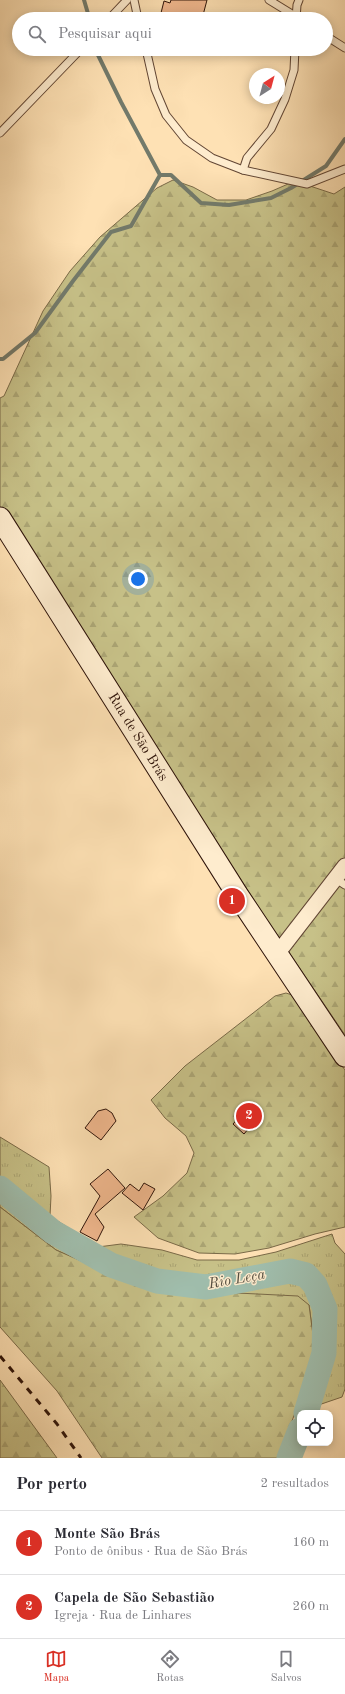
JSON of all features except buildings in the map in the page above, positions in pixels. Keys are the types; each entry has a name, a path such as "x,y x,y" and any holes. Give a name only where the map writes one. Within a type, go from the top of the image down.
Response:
{"main road":[{"name":"Rua de São Brás","path":"0,518 236,894 345,1056"}],"street":[{"path":"277,954 340,882 345,866"}],"lane":[{"path":"116,12 127,0"},
{"path":"134,0 137,12"},
{"path":"269,0 288,12"},
{"path":"297,12 299,0"},
{"path":"333,40 345,48"},
{"path":"0,133 74,56"},
{"path":"148,56 155,89 166,115 186,140 212,158 243,170 307,184 345,169"},
{"path":"243,170 247,158 271,129 286,99 294,70 295,56"}],"green space":[{"path":"173,180 193,187 217,200 246,200 295,181 334,194 345,187 345,1035 269,923 0,510 0,398 4,396 43,311 70,271 100,237 157,188"},
{"path":"286,993 295,996 311,1024 345,1070 345,1227 315,1234 269,1248 235,1254 199,1253 158,1238 134,1217 163,1196 187,1173 194,1153 186,1136 165,1118 151,1100 185,1066 275,996"},
{"path":"0,1137 49,1167 51,1196 50,1216 98,1247 121,1244 162,1250 197,1260 239,1260 276,1252 332,1234 335,1243 345,1254 345,1389 342,1397 304,1410 297,1410 297,1412 295,1413 315,1350 309,1305 237,1293 190,1294 129,1282 56,1250 0,1207"},
{"path":"0,1207 56,1250 129,1282 190,1294 237,1293 298,1296 309,1305 315,1350 295,1413 278,1458 102,1458 57,1391 0,1327"},
{"path":"0,1380 57,1458 0,1458"}],"waterway":[{"path":"84,0 88,12"},
{"path":"0,359 3,359 35,333 111,232 131,226 160,175 98,56"},
{"path":"160,175 171,175 201,203 229,205 271,198 291,188 326,166 345,139"},
{"name":"Rio Leça","path":"0,1188 53,1232 111,1265 157,1281 206,1287 290,1271 306,1275 315,1285 325,1309 324,1353 307,1410"},
{"name":"Rio Leça","path":"289,1458 297,1438"}],"railway":[{"path":"0,1356 57,1424 81,1458"}],"place":[{"name":"Monte São Brás","path":"232,901"},
{"name":"Capela de São Sebastião","path":"249,1116"}]}
